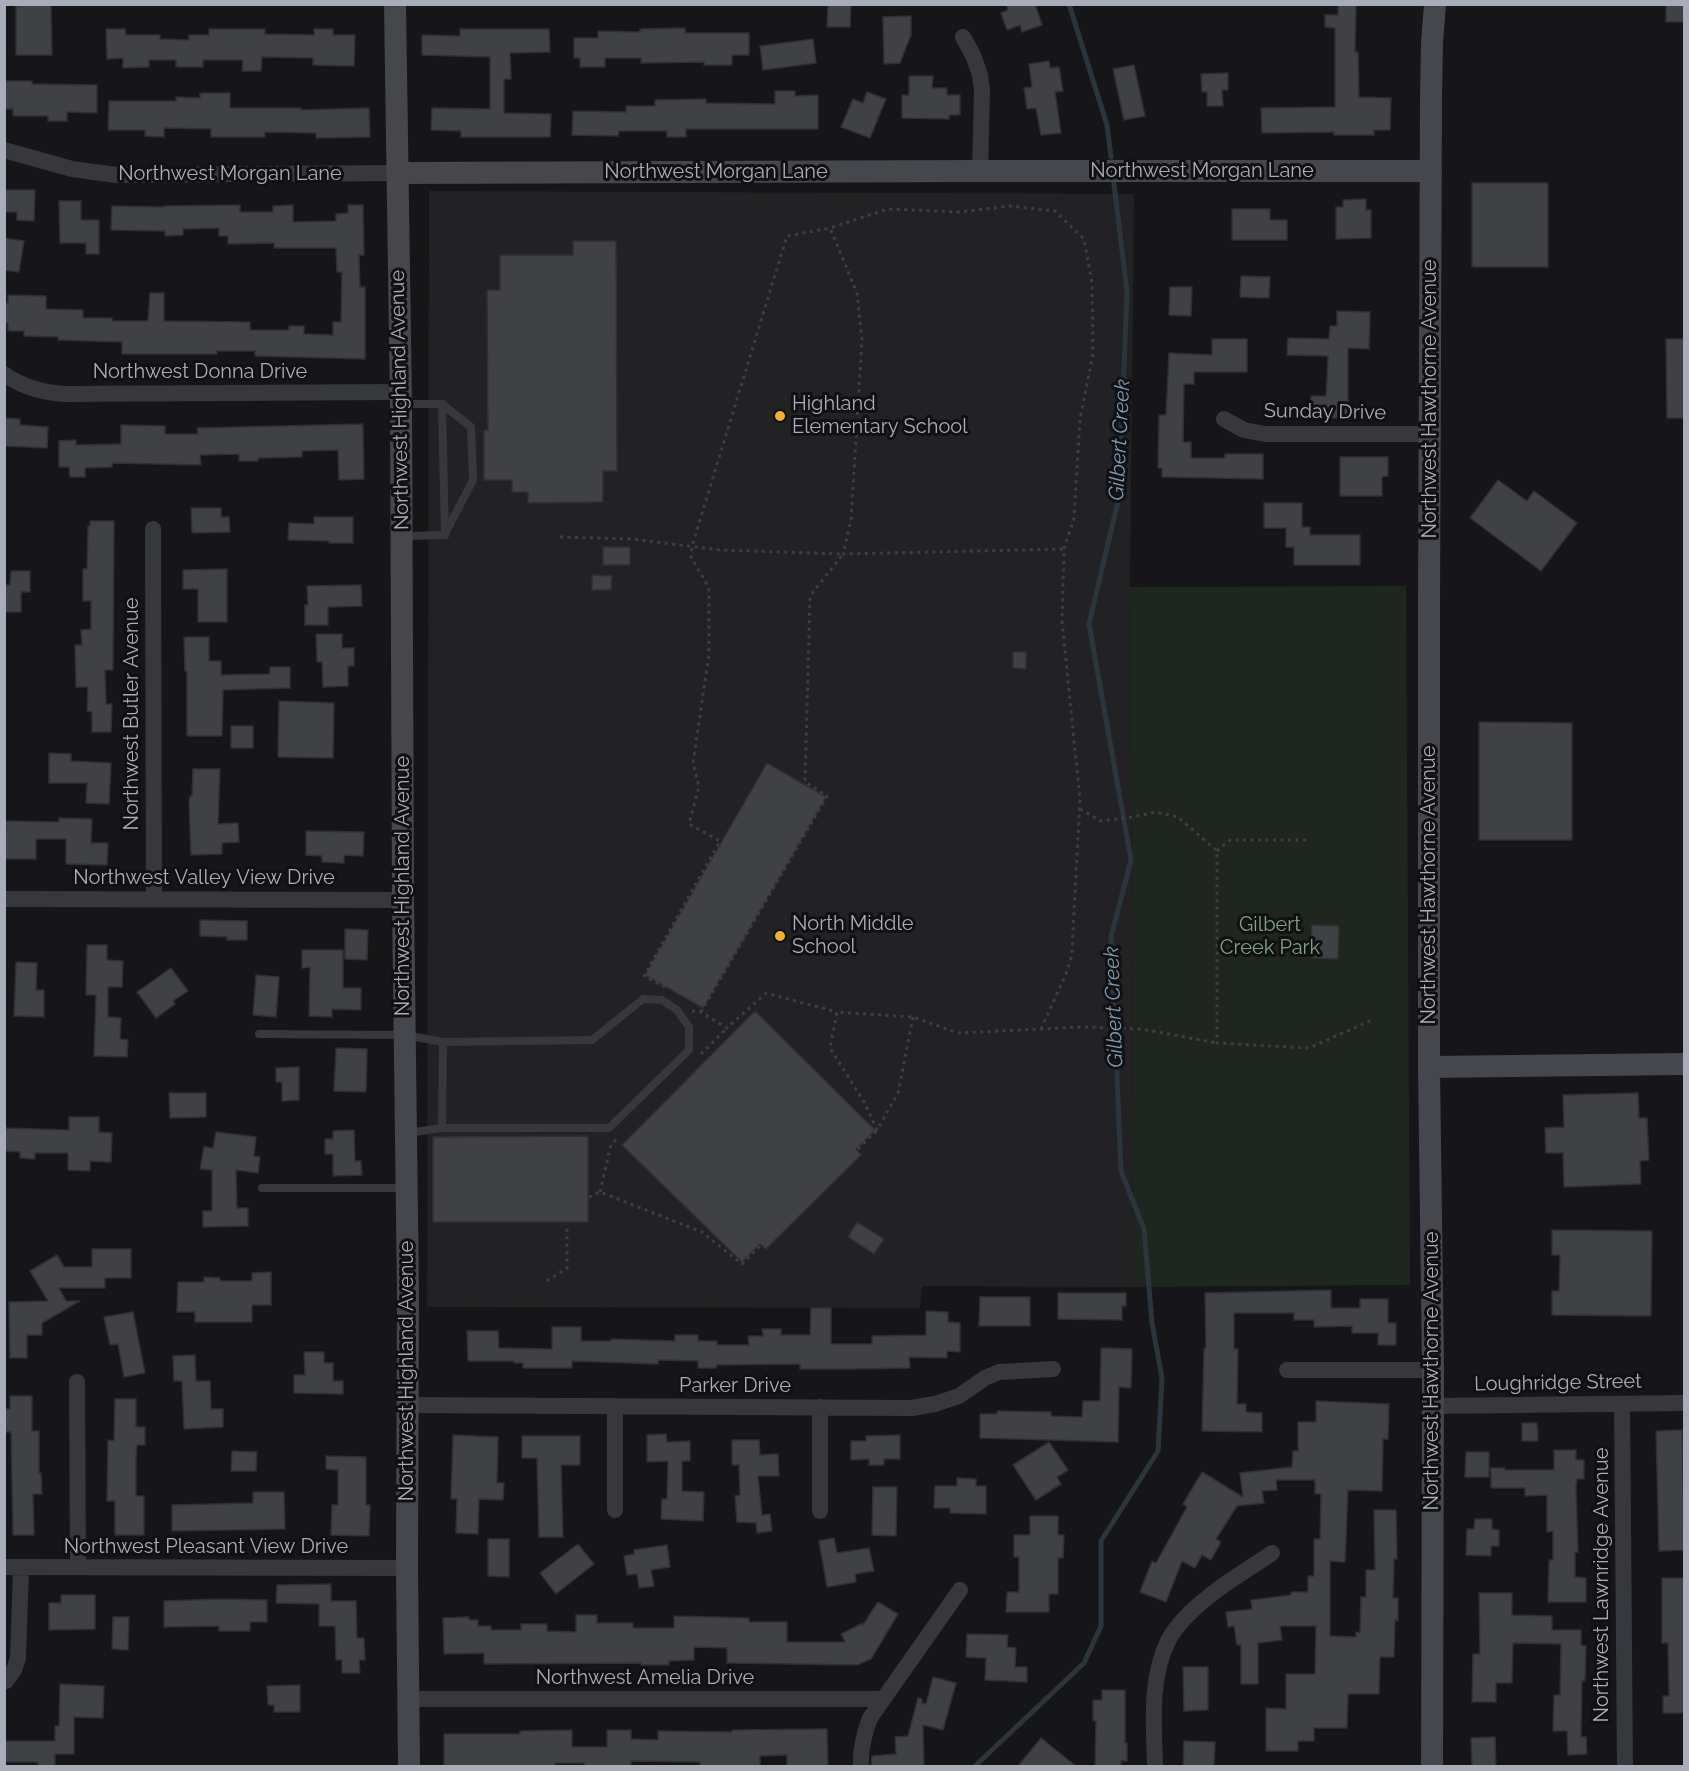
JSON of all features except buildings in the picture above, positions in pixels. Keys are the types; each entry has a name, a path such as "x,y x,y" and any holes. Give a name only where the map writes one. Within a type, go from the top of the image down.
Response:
{"street":[{"name":"Northwest Highland Avenue","path":"396,4 407,1188 409,1767"},
{"name":"Northwest Hawthorne Avenue","path":"1432,1767 1433,1370 1429,1067 1429,434 1431,87 1435,4"},
{"path":"963,37 973,55 982,90 980,171"},
{"name":"Northwest Morgan Lane","path":"4,150 72,169 116,175 1431,171"},
{"name":"Northwest Donna Drive","path":"4,374 40,391 63,394 400,398"},
{"name":"Sunday Drive","path":"1224,419 1244,430 1265,434 1429,434"},
{"name":"Northwest Butler Avenue","path":"153,529 154,899"},
{"name":"Northwest Valley View Drive","path":"4,899 403,900"},
{"path":"1429,1067 1684,1064"},
{"name":"Parker Drive","path":"408,1405 912,1408 935,1404 959,1396 985,1378 999,1372 1053,1369"},
{"path":"1287,1370 1433,1370"},
{"path":"77,1382 78,1567"},
{"name":"Loughridge Street","path":"1432,1406 1684,1403"},
{"name":"Northwest Lawnridge Avenue","path":"1622,1404 1625,1767"},
{"path":"615,1406 615,1510"},
{"path":"820,1407 820,1511"},
{"path":"1155,1767 1154,1710 1158,1670 1170,1638 1185,1618 1208,1596 1272,1553"},
{"path":"6,1681 14,1670 18,1658 13,1568"},
{"name":"Northwest Pleasant View Drive","path":"13,1568 407,1568"},
{"path":"861,1767 863,1736 870,1718 960,1590"},
{"name":"Northwest Amelia Drive","path":"409,1699 882,1699"}],"lane":[{"path":"400,398 442,404 471,427 473,480 445,535"},
{"path":"442,404 445,535"},
{"path":"401,536 445,535"},
{"path":"259,1034 405,1035 443,1042 592,1040 643,999 662,1000 677,1010 689,1027 689,1050 609,1128 442,1128 406,1133"},
{"path":"442,1128 443,1042"},
{"path":"262,1188 407,1188"}],"path":[{"path":"727,1028 701,1012 677,1010 673,992 644,976 720,841 689,824 699,787 693,763 710,654 710,588 691,557 692,546 787,236 830,228 888,208 961,212 1009,206 1055,210 1083,239 1092,283 1093,354 1080,418 1074,518 1064,549 1062,621 1079,808 1072,954 1066,974 1041,1029"},
{"path":"701,1012 827,796 805,783 810,596 843,554 851,520 862,340 857,293 830,228"},
{"path":"560,537 632,539 720,550 843,554 1064,549"},
{"path":"1079,808 1101,821 1156,812 1178,817 1217,851 1217,1043"},
{"path":"1217,851 1230,840 1310,840"},
{"path":"694,1061 766,993 837,1012 913,1017 958,1033 1083,1027 1141,1029 1217,1043 1309,1048 1372,1020"},
{"path":"837,1012 830,1048 864,1102 878,1130"},
{"path":"858,1149 878,1130 898,1093 913,1017"},
{"path":"600,1192 612,1144 620,1136"},
{"path":"589,1197 600,1192 702,1232 742,1264 760,1246"},
{"path":"547,1281 567,1268 567,1224"}],"shaded area":[{"name":"North Middle School","path":"429,191 1134,194 1130,587 1134,1287 922,1286 920,1308 427,1307"}],"green space":[{"name":"Gilbert Creek Park","path":"1406,586 1410,1285 1134,1287 1130,587"}],"waterway":[{"name":"Gilbert Creek","path":"1069,4 1107,125 1111,157"},
{"name":"Gilbert Creek","path":"975,1766 1084,1663 1101,1626 1101,1541 1158,1451 1162,1378 1152,1323 1144,1229 1121,1171 1111,937 1131,860 1089,624 1119,497 1127,291 1114,184"}],"place":[{"name":"Highland Elementary School","path":"780,416"},
{"name":"North Middle School","path":"780,936"}]}
